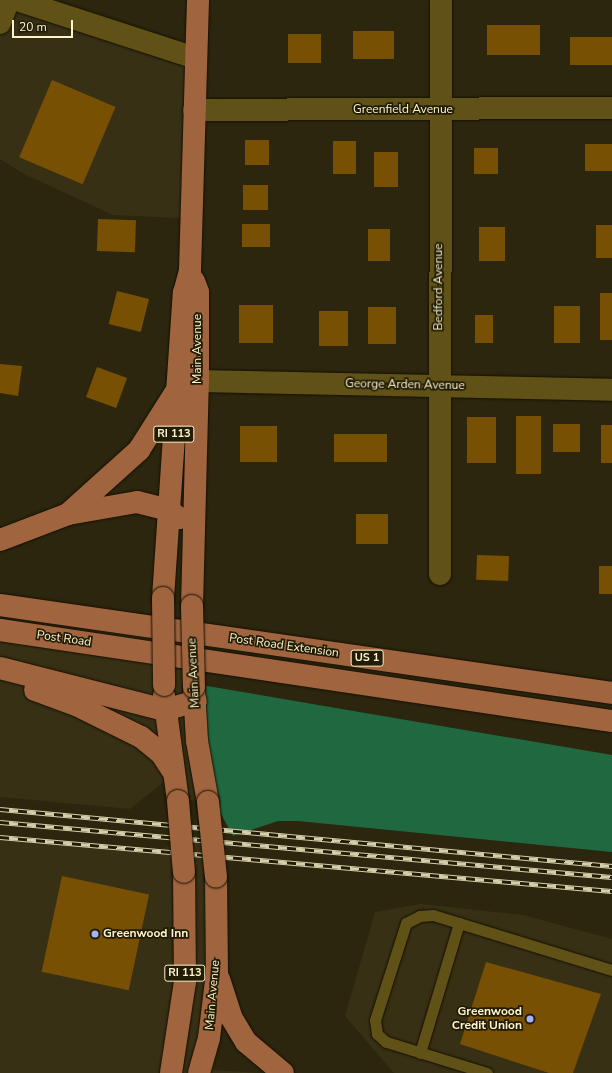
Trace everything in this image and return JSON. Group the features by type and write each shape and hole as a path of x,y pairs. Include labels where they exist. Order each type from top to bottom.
{"main road":[{"name":"Main Avenue","path":"170,1073 185,982 184,872 178,801 172,770 165,710 163,598 184,293 190,270 198,0"},
{"name":"Main Avenue","path":"190,270 198,292 198,381 192,606 197,741 208,802 216,878 217,973 209,1038 199,1073"},
{"path":"68,514 139,450 176,392"},
{"path":"0,540 68,514 137,502 168,510 181,520 193,554"},
{"name":"Post Road","path":"0,605 122,622"},
{"name":"Post Road Extension","path":"122,622 612,693"},
{"name":"Post Road","path":"0,630 128,647"},
{"name":"Post Road Extension","path":"128,647 612,721"},
{"path":"0,668 165,710 195,694"},
{"path":"0,672 26,687 76,705 141,737 161,753 172,770"},
{"path":"217,973 231,1017 246,1042 283,1073"}],"street":[{"path":"0,23 9,0"},
{"path":"17,0 196,58"},
{"name":"Bedford Avenue","path":"440,574 439,386 441,0"},
{"name":"Greenfield Avenue","path":"194,110 612,108"},
{"name":"George Arden Avenue","path":"198,381 612,390"}],"lane":[{"path":"487,1073 386,1042 377,1034 375,1020 406,923 420,916 433,915 612,970"},
{"path":"420,1053 460,923"}],"shaded area":[{"path":"6,0 199,65 201,219 113,215 24,174 0,159 0,15"},
{"path":"0,604 200,644 212,801 186,800 173,774 130,809 0,797"},
{"path":"197,836 201,841 216,939 214,1070 258,1073 0,1073 0,837 153,852"},
{"path":"420,904 523,915 612,939 612,1073 394,1073 345,1016 375,912"}],"green space":[{"path":"201,685 612,755 612,852 298,821 278,821 233,836 215,803"}],"building":[{"path":"487,25 540,25 540,55 487,55"},
{"path":"353,31 394,31 394,59 353,59"},
{"path":"288,34 321,34 321,63 288,63"},
{"path":"570,37 612,37 612,65 570,65"},
{"path":"52,80 116,107 83,184 19,157"},
{"path":"245,140 269,140 269,165 245,165"},
{"path":"333,141 356,141 356,174 333,174"},
{"path":"585,144 612,144 612,171 585,171"},
{"path":"474,148 498,148 498,174 474,174"},
{"path":"374,152 398,152 398,187 374,187"},
{"path":"243,185 268,185 268,210 243,210"},
{"path":"98,219 136,220 135,252 97,251"},
{"path":"242,224 270,224 270,247 242,247"},
{"path":"596,225 612,225 612,258 596,258"},
{"path":"479,227 505,227 505,261 479,261"},
{"path":"368,229 390,229 390,261 368,261"},
{"path":"117,291 149,299 141,332 109,324"},
{"path":"600,293 612,293 612,340 600,340"},
{"path":"239,305 273,305 273,343 239,343"},
{"path":"554,306 580,306 580,343 554,343"},
{"path":"368,307 396,307 396,344 368,344"},
{"path":"319,311 348,311 348,346 319,346"},
{"path":"475,315 493,315 493,343 475,343"},
{"path":"0,364 22,366 18,396 0,393"},
{"path":"97,367 127,378 116,408 86,397"},
{"path":"516,416 541,416 541,474 516,474"},
{"path":"467,417 496,417 496,463 467,463"},
{"path":"553,424 580,424 580,452 553,452"},
{"path":"601,425 612,425 612,463 601,463"},
{"path":"240,426 277,426 277,462 240,462"},
{"path":"334,434 387,434 387,462 334,462"},
{"path":"356,514 388,514 388,544 356,544"},
{"path":"477,555 509,556 508,581 476,580"},
{"path":"599,566 612,566 612,594 599,594"},
{"name":"Greenwood Inn","path":"62,876 149,895 129,990 42,972"},
{"name":"Greenwood Credit Union","path":"486,962 601,994 573,1073 549,1073 460,1044"}],"railway":[{"path":"0,809 612,866"},
{"path":"0,822 612,877"},
{"path":"0,837 612,891"}],"place":[{"name":"Greenwood Inn","path":"95,934"},
{"name":"Greenwood Credit Union","path":"530,1019"}]}
